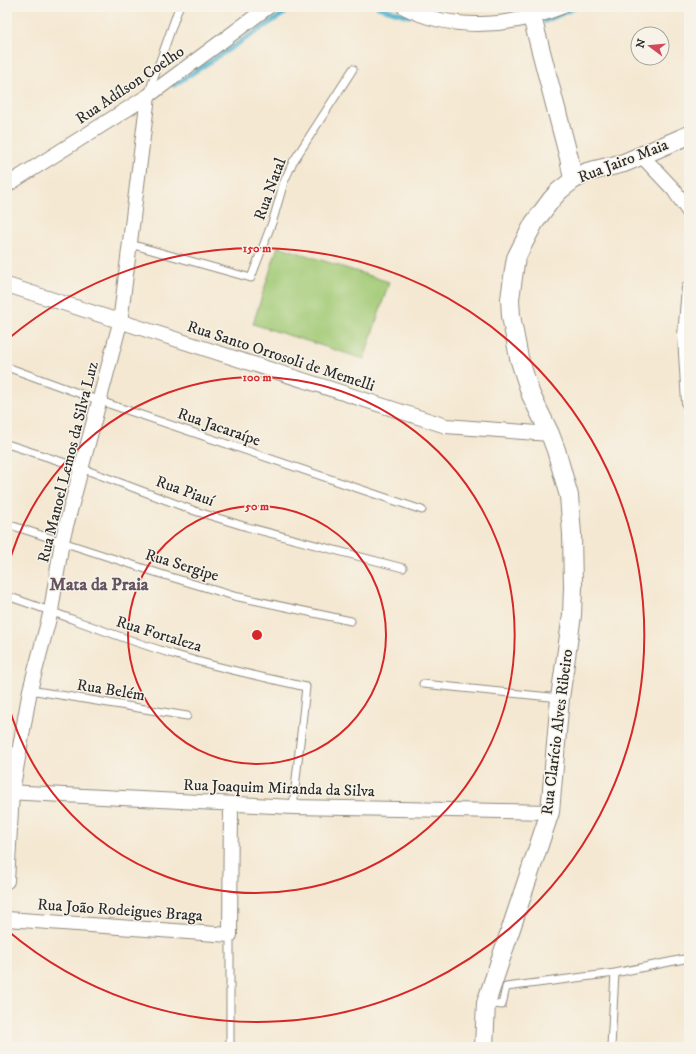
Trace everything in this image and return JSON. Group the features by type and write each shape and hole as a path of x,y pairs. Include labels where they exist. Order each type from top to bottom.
{"street":[{"name":"Rua Adílson Coelho","path":"7,184 148,96 268,7"},
{"path":"404,7 433,19 448,22 493,23 530,12 561,7"},
{"path":"530,12 569,158 573,180"},
{"name":"Rua Manoel Lemos da Silva Luz","path":"7,882 9,792 30,690 51,611 62,541 120,322 148,96"},
{"name":"Rua Jairo Maia","path":"550,434 525,378 514,333 510,299 516,258 528,234 542,212 551,200 573,180 587,172 624,163 689,135"},
{"path":"642,156 674,190 689,212"},
{"name":"Rua Santo Orrosoli de Memelli","path":"7,286 446,426 550,434"},
{"path":"688,295 685,336 689,403"},
{"name":"Rua Clarício Alves Ribeiro","path":"484,1047 486,1003 550,812 560,698 572,615 573,560 569,496 561,465 550,434"},
{"name":"Rua Joaquim Miranda da Silva","path":"9,792 293,807 550,812"},
{"path":"230,935 231,804"},
{"name":"Rua João Rodeigues Braga","path":"7,919 230,935"}],"lane":[{"path":"148,96 178,7"},
{"name":"Rua Natal","path":"130,244 251,278 273,220 284,182 293,162 352,69"},
{"name":"Rua Jacaraípe","path":"7,367 100,401 422,510"},
{"name":"Rua Piauí","path":"7,444 81,468 195,511 403,568"},
{"name":"Rua Sergipe","path":"7,524 234,596 351,621"},
{"name":"Rua Fortaleza","path":"7,596 51,611 107,633 177,655 306,687 293,807"},
{"path":"423,684 560,698"},
{"name":"Rua Belém","path":"30,690 187,716"},
{"path":"230,935 230,1047"},
{"path":"486,1003 502,1005 506,987 615,972 689,958"},
{"path":"611,1047 615,972"}],"green space":[{"path":"278,246 389,282 364,359 253,324"}],"waterway":[{"path":"174,85 294,7"},
{"path":"378,7 409,16"},
{"path":"545,21 576,7"}],"district":[{"name":"Mata da Praia","path":"99,585"}]}
